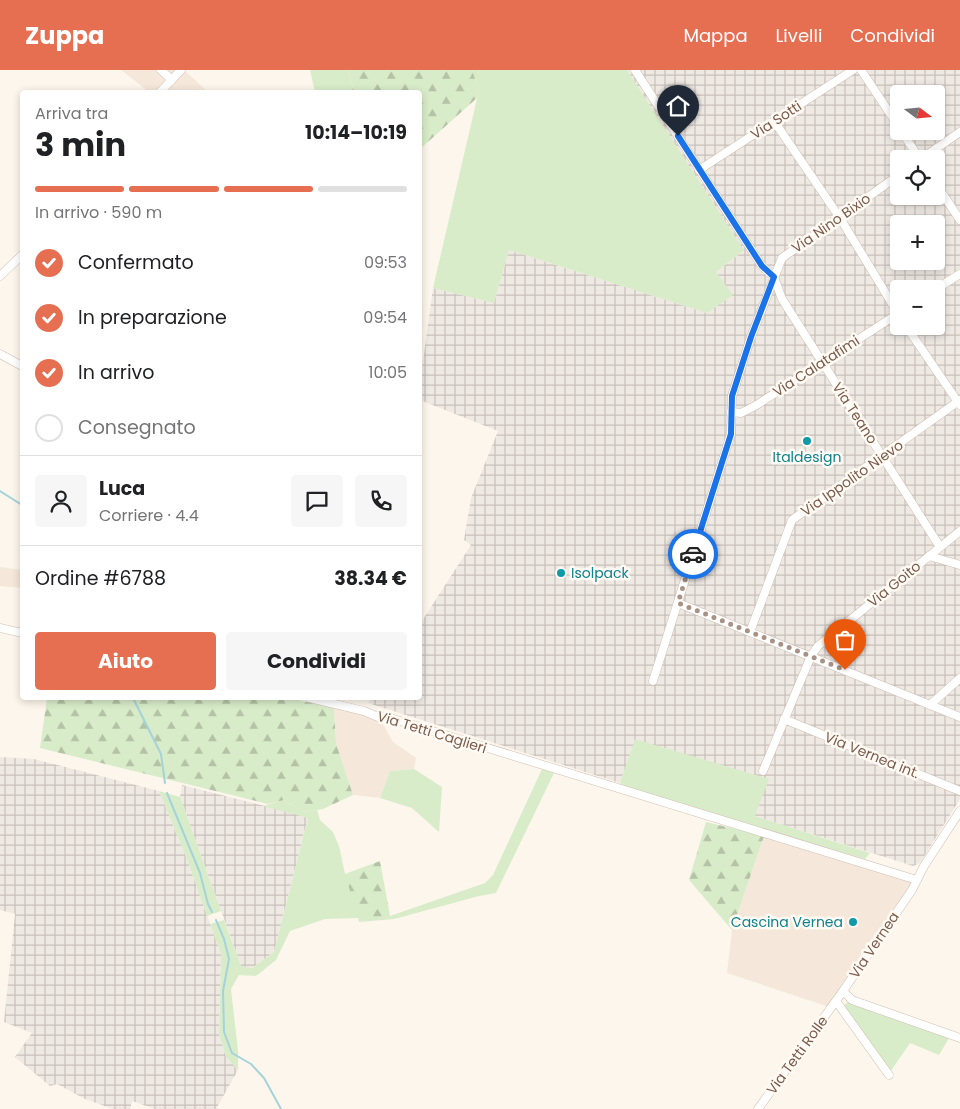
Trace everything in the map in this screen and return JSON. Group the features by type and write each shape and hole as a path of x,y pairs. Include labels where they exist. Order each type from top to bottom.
{"street":[{"path":"161,70 172,80"},
{"path":"162,90 181,70"},
{"path":"635,70 762,266 774,277"},
{"name":"Via Sotti","path":"699,170 853,70"},
{"path":"861,70 890,114"},
{"path":"774,121 840,218 890,299"},
{"path":"933,150 960,132"},
{"name":"Via Nino Bixio","path":"653,681 731,434 732,396 751,337 782,258 890,182"},
{"path":"945,198 960,220"},
{"path":"0,276 20,257"},
{"path":"945,283 960,274"},
{"name":"Via Teano","path":"774,277 782,298 940,547"},
{"name":"Via Calatafimi","path":"731,412 741,413 751,409 890,320"},
{"path":"912,335 959,403"},
{"path":"0,354 20,365"},
{"name":"Via Ippolito Nievo","path":"750,632 792,520 959,403"},
{"name":"Via Goito","path":"762,771 811,656 818,646 960,531"},
{"path":"929,556 960,565"},
{"path":"678,603 960,717"},
{"path":"0,628 20,633"},
{"path":"930,705 960,678"},
{"name":"Via Tetti Caglieri","path":"318,700 387,717 917,880"},
{"name":"Via Vernea int.","path":"784,719 960,791"},
{"name":"Via Vernea","path":"836,1001 917,880 960,810"},
{"path":"843,991 852,1000 960,1038"},
{"path":"836,1001 889,1075"},
{"name":"Via Tetti Rolle","path":"758,1109 836,1001"}],"shaded area":[{"path":"121,70 184,70 206,90 170,90 164,85 159,90 146,90"},
{"path":"627,70 960,70 960,799 920,863 913,866 755,816 768,779 635,740 620,783 368,703 370,700 422,700 422,621 471,545 464,540 471,498 498,431 422,401 422,368 433,288 494,303 509,250 707,313 716,272 743,251"},
{"path":"0,567 20,570 20,588 0,586"},
{"path":"334,708 379,717 393,742 416,758 414,769 390,771 380,798 353,795 336,743"},
{"path":"0,757 34,759 159,791 188,862 221,954 219,1034 226,1057 238,1070 216,1109 155,1109 132,1101 130,1109 113,1109 85,1099 57,1084 50,1086 15,1057 32,1033 4,1022 15,914 0,910"},
{"path":"182,785 308,817 274,952 252,968 241,966 180,797"},
{"path":"764,836 911,881 911,885 829,1007 727,973 732,930"}],"green space":[{"path":"310,70 348,70 352,90 315,90"},
{"path":"348,70 472,70 479,90 477,98 422,147 422,90 352,90"},
{"path":"472,70 627,70 744,250 716,272 733,295 707,313 509,250 494,303 433,288 479,90"},
{"path":"47,700 298,700 334,708 336,743 353,795 323,809 304,812 284,800 268,804 40,748"},
{"path":"635,739 769,779 755,816 870,853 865,859 631,790 620,783"},
{"path":"414,769 442,787 439,832 412,808 380,798 390,771"},
{"path":"542,769 554,773 496,893 394,919 359,922 358,918 325,919 290,931 276,960 256,976 239,975 231,989 238,1051 238,1070 226,1057 219,1034 221,954 210,924 224,920 241,966 252,968 274,952 308,818 263,806 284,800 304,812 317,810 320,820 333,832 339,846 345,874 390,916 485,883 493,875"},
{"path":"159,791 180,797 221,911 207,916 188,862"},
{"path":"706,822 764,836 732,930 689,880"},
{"path":"380,861 390,916 358,918 345,874"},
{"path":"848,1002 949,1038 939,1055 910,1043 890,1072 843,1006"}],"waterway":[{"path":"0,491 20,504"},
{"path":"134,700 161,754 165,783"},
{"path":"167,793 200,873 212,912"},
{"path":"216,920 224,939 229,959 223,991 224,1032 232,1053 251,1064 264,1078 281,1109"}],"way so far":[{"path":"693,554 678,603 845,670"}],"place":[{"name":"Italdesign","path":"807,441"},
{"name":"Isolpack","path":"561,573"},
{"name":"Cascina Vernea","path":"853,922"}],"route":[{"path":"678,136 762,266 774,277 751,337 732,396 731,434 693,554"}]}
